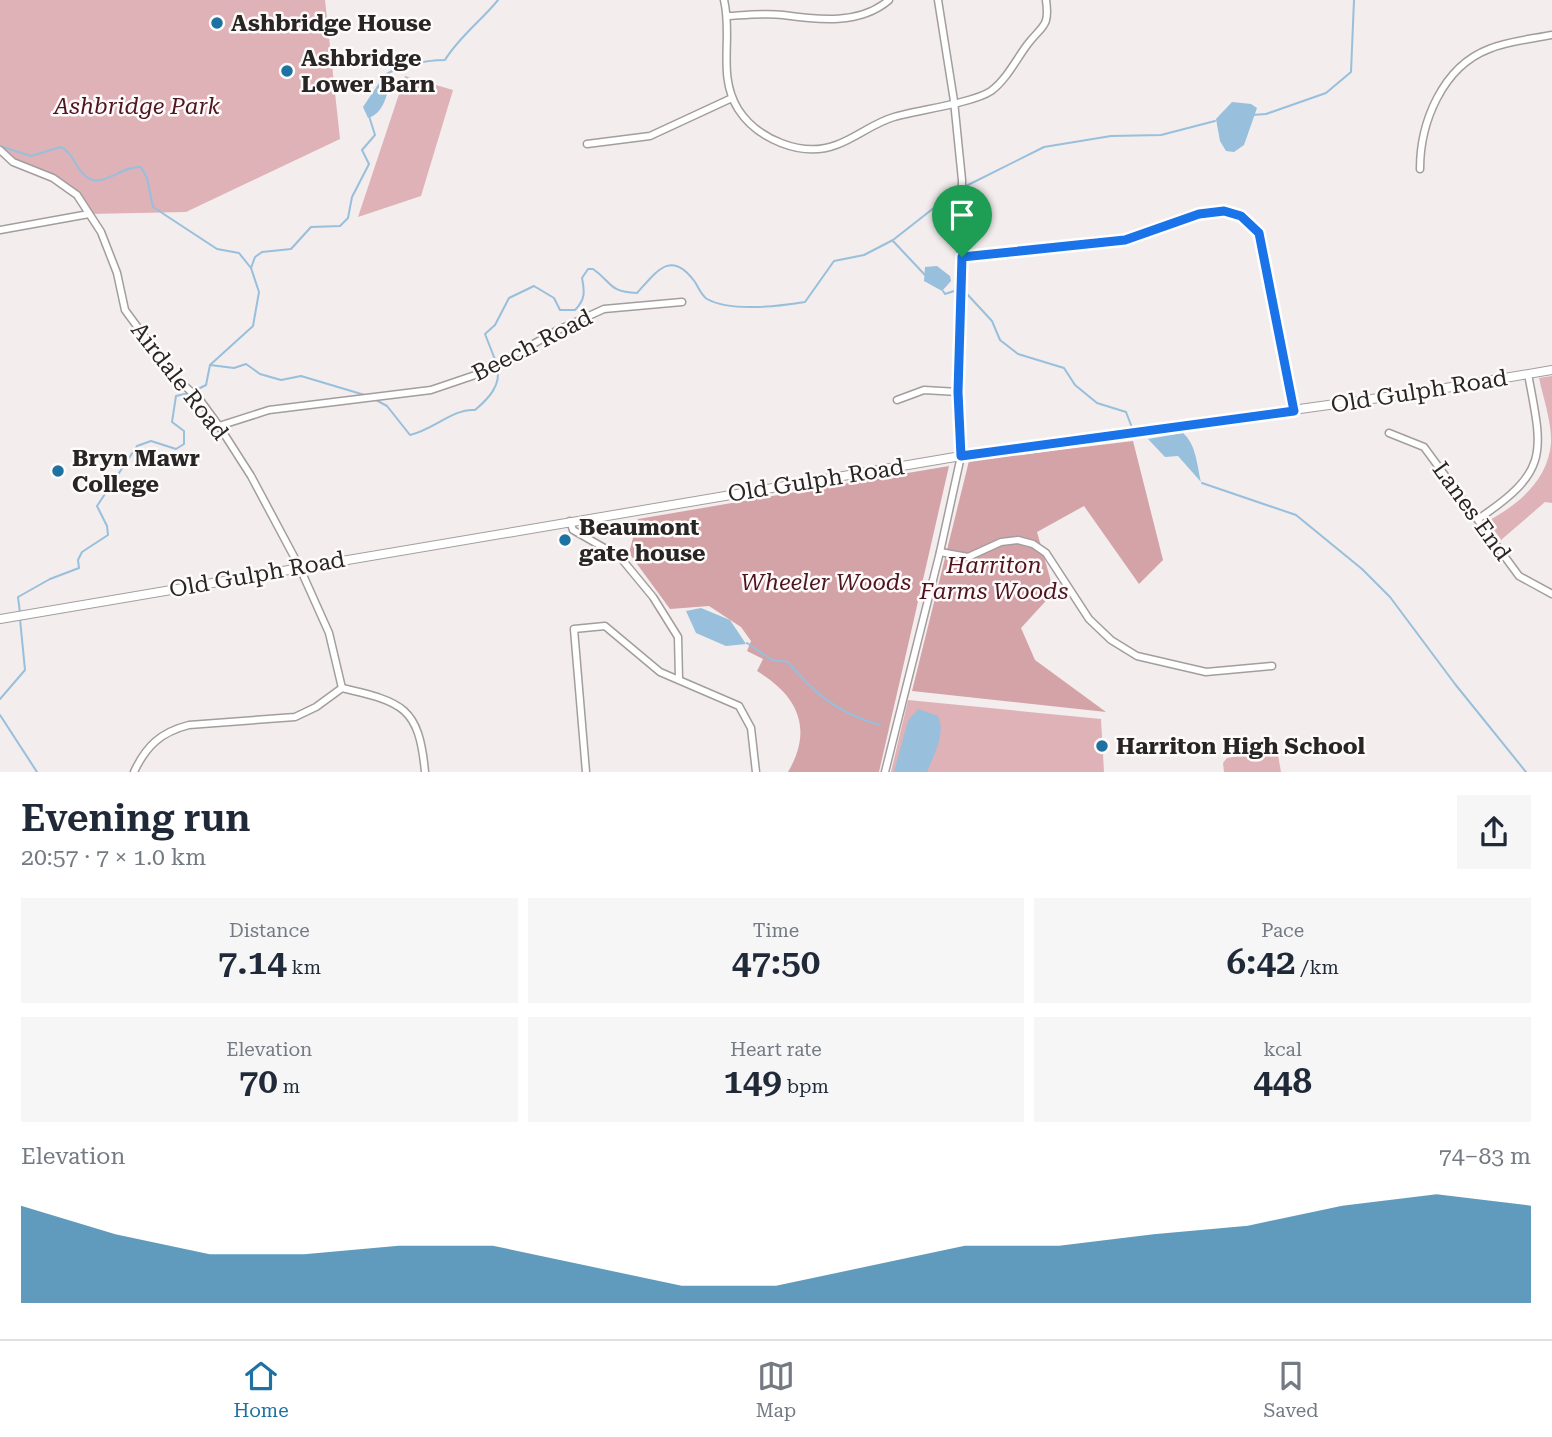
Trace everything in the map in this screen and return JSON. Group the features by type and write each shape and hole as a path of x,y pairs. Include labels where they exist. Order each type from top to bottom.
{"street":[{"path":"724,0 728,16 725,74 732,98 753,127 786,145 814,149 835,146 890,118 982,96 1000,83 1045,26 1046,0"},
{"path":"728,16 782,15 809,21 866,15 889,0"},
{"path":"885,772 961,456 958,392 962,180 954,101 938,0"},
{"path":"1420,169 1425,123 1435,102 1465,64 1487,50 1552,34"},
{"path":"587,144 650,136 732,98"},
{"name":"Airdale Road","path":"0,150 13,162 53,177 77,195 101,232 117,273 125,310 172,374 200,400 219,426 251,476 299,566 329,633 342,688"},
{"path":"962,257 1125,240 1199,214 1224,211 1241,216 1259,233 1294,411"},
{"path":"0,230 89,214"},
{"name":"Beech Road","path":"219,426 269,410 356,397 384,398 431,390 485,372 558,330 604,309 682,302"},
{"name":"Old Gulph Road","path":"0,619 299,566 961,456 1294,411 1552,370"},
{"path":"1478,519 1520,488 1534,465 1540,437 1528,374"},
{"path":"897,400 924,390 958,392"},
{"name":"Lanes End","path":"1389,432 1424,447 1519,576 1552,594"},
{"path":"570,521 573,530 620,557 653,597 678,637 678,679"},
{"path":"940,552 968,557 1001,542 1018,540 1032,544 1046,553 1089,619 1111,640 1137,656 1206,672 1272,666"},
{"path":"586,772 574,629 605,626 660,672 739,706 746,714 751,728 756,772"},
{"path":"134,772 148,748 172,729 189,725 295,717 316,707 342,688 377,696 397,705 411,716 421,738 425,772"}],"green space":[{"name":"Ashbridge Park","path":"0,0 325,0 340,139 186,212 89,214 69,190 0,150"},
{"path":"405,76 453,90 421,196 358,217"},
{"path":"1552,376 1552,503 1545,502 1501,540 1488,521 1511,507 1530,490 1549,456 1550,427 1539,378"},
{"name":"Harriton Farms Woods","path":"1133,441 1163,560 1139,584 1084,506 1037,532 1054,592 1021,628 1035,660 1106,712 912,691 969,461"},
{"name":"Wheeler Woods","path":"949,466 879,772 788,772 800,741 797,714 791,702 771,680 757,671 763,659 747,651 751,641 741,627 709,606 670,609 629,553 638,519"},
{"path":"908,700 1101,719 1104,772 891,772"},
{"path":"1277,749 1281,772 1224,772 1223,763 1227,758"}],"water":[{"path":"385,74 392,78 386,96 378,112 368,118 363,107"},
{"path":"1232,102 1251,104 1257,108 1244,145 1234,152 1226,151 1220,141 1216,119"},
{"path":"937,266 950,276 951,281 942,291 924,281 925,267"},
{"path":"1183,433 1193,449 1201,482 1178,456 1165,457 1148,439"},
{"path":"701,608 730,620 746,644 726,646 696,633 686,611"},
{"path":"918,709 938,716 941,730 936,751 927,772 894,772 908,721"}],"waterway":[{"path":"382,78 411,64 445,60 498,0"},
{"path":"1252,115 1266,114 1326,93 1351,72 1354,0"},
{"path":"194,391 206,385 210,365 253,326 259,292 251,268 255,257 262,252 291,249 311,227 340,226 348,218 352,197 369,164 362,150 375,135 369,116"},
{"path":"964,187 1044,147 1111,136 1161,135 1215,121"},
{"path":"3,147 31,156 61,147 85,176 96,180 141,167 147,178 153,207 217,249 239,253 251,268"},
{"path":"496,362 485,334 495,325 509,298 534,286 554,298 560,310 575,310 582,299 582,278 588,269 593,269 621,291 637,293 658,271 671,265 686,272 705,298 717,303 755,307 805,302 834,261 864,255 893,240 958,189"},
{"path":"893,241 925,275"},
{"path":"943,291 945,294 954,291"},
{"path":"967,294 992,321 1000,340 1018,354 1064,368 1075,385 1097,403 1126,412 1131,425"},
{"path":"210,365 234,368 246,364 260,374 281,380 301,376 368,396"},
{"path":"376,400 387,406 410,435 459,412 475,410 496,386 497,367"},
{"path":"20,613 18,597 50,579 79,568 78,560 82,552 108,535 107,526 97,506 137,446 151,441 176,449 184,444 184,431 172,422 176,396 189,393"},
{"path":"1202,483 1296,515 1362,569 1390,597 1526,772"},
{"path":"0,699 25,670 20,619"},
{"path":"747,643 772,660 788,662 808,684 840,709 880,725"},
{"path":"0,715 37,772"}],"place":[{"name":"Ashbridge House","path":"217,23"},
{"name":"Ashbridge Lower Barn","path":"287,71"},
{"name":"Bryn Mawr College","path":"58,471"},
{"name":"Beaumont gate house","path":"565,540"},
{"name":"Harriton High School","path":"1102,746"}],"route":[{"path":"1224,211 1241,216 1259,233 1294,411 961,456 958,392 962,257 1125,240 1199,214 1224,211"}]}
